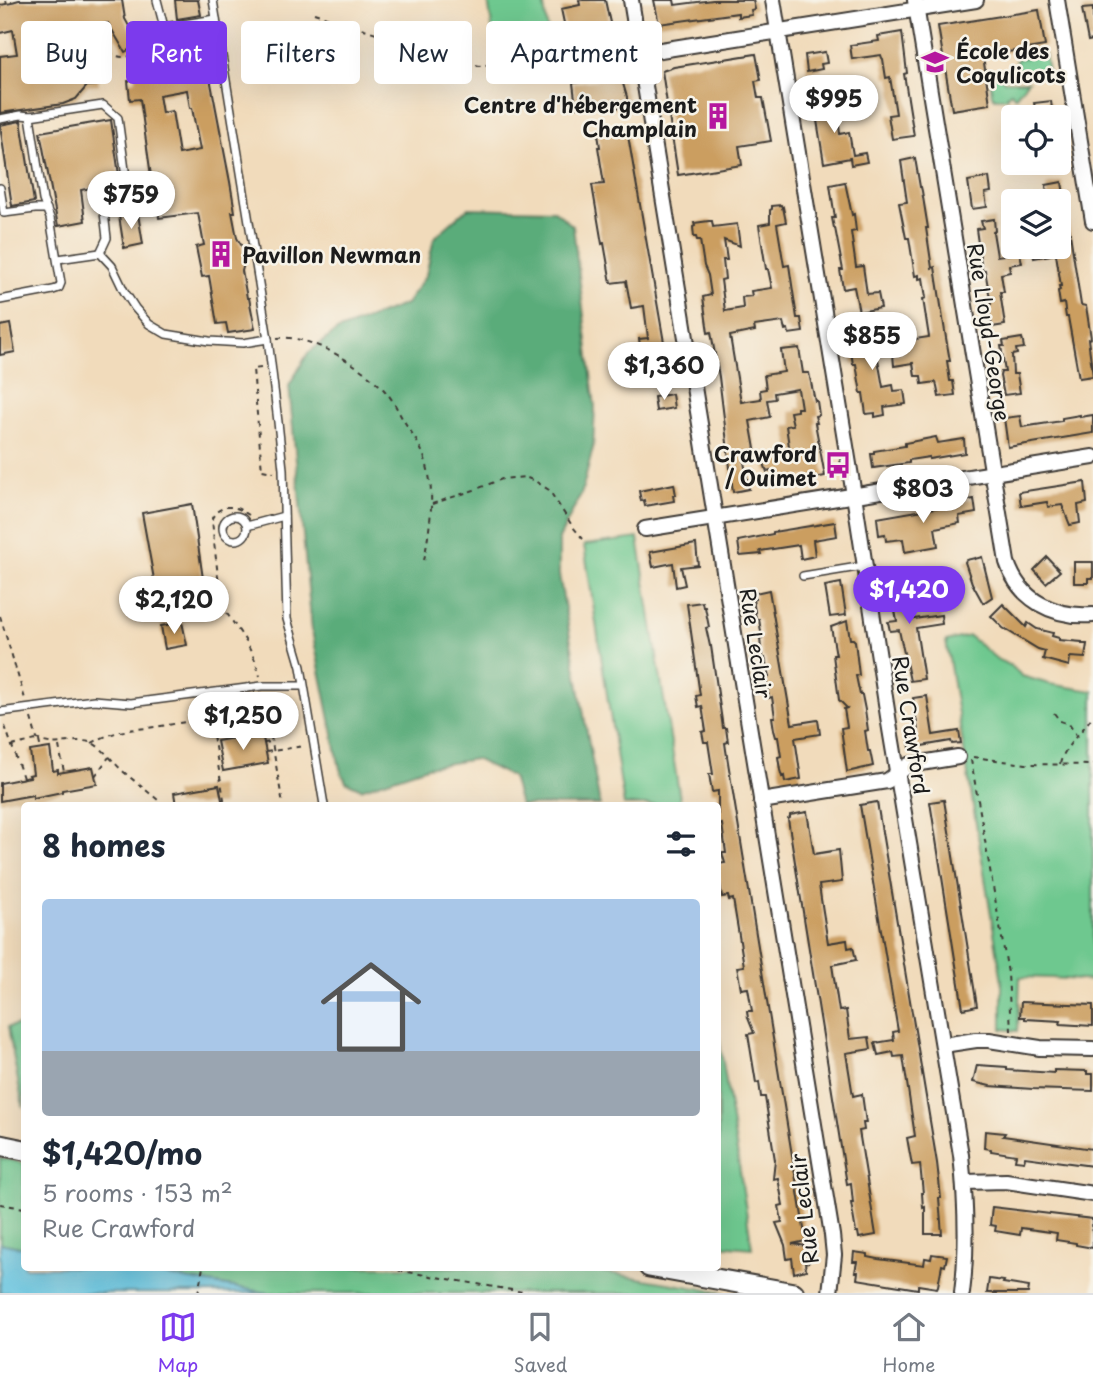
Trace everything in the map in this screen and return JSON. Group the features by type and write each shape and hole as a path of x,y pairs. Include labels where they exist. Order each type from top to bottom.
{"main road":[{"path":"0,1145 21,1149"},
{"path":"671,1271 794,1293"}],"street":[{"name":"Rue Leclair","path":"631,0 635,21"},
{"name":"Rue Crawford","path":"773,0 964,1182 965,1258 962,1293"},
{"path":"662,49 916,5 976,0"},
{"path":"1057,0 1093,221"},
{"name":"Rue Lloyd-George","path":"916,5 1004,553 1016,583 1032,600 1047,608 1074,615 1093,615"},
{"name":"Rue Leclair","path":"645,84 832,1235 834,1255 830,1293"},
{"path":"645,529 1093,457"},
{"path":"761,801 887,781 909,765 958,757"},
{"path":"943,1045 989,1040 1040,1048 1093,1049"},
{"path":"964,1182 1006,1181 1093,1194"}],"lane":[{"path":"157,0 162,21"},
{"path":"213,0 268,340 283,469 287,619 301,667 323,802"},
{"path":"203,21 216,19"},
{"path":"0,119 103,105 118,118 129,200 103,204 107,238 100,253"},
{"path":"0,300 47,292 59,288 61,283 50,218 43,200 30,116"},
{"path":"0,188 4,214 47,209"},
{"path":"100,253 112,266 135,309 149,324 166,334 243,343 268,340"},
{"path":"58,260 100,253"},
{"path":"247,526 284,516"},
{"path":"803,576 865,566"},
{"path":"0,712 94,700 139,702 262,686 303,685"}],"path":[{"path":"314,13 480,66 486,65"},
{"path":"268,340 284,338 311,342 353,364 386,391 425,455 432,504 424,561"},
{"path":"265,368 253,369 262,470 274,471 275,479"},
{"path":"432,504 502,479 525,477 548,490 583,539"},
{"path":"254,517 239,509 225,507 212,518 220,593 228,615 256,660 261,680"},
{"path":"0,616 26,703"},
{"path":"263,692 282,802"},
{"path":"29,713 41,750"},
{"path":"1054,713 1059,721 1069,724 1077,735"},
{"path":"1060,765 1062,756 1093,715"},
{"path":"12,746 38,740 45,744 92,743 123,730 210,718 224,802"},
{"path":"5,726 23,778"},
{"path":"264,743 272,741"},
{"path":"92,743 161,802"},
{"path":"59,744 64,772"},
{"path":"266,752 309,745"},
{"path":"95,776 109,757"},
{"path":"1011,1032 1008,973 971,757 1026,764 1093,765"},
{"path":"0,1204 21,1208"},
{"path":"198,1293 202,1271"},
{"path":"402,1271 529,1293"}],"green space":[{"path":"488,0 543,0 546,21 491,21"},
{"path":"1045,54 1048,71 1019,75 1016,59"},
{"path":"998,72 1004,81 1028,81 1015,97 1011,92 1007,98 995,98 992,95 990,79"},
{"path":"468,208 554,210 573,226 595,407 593,448 582,492 559,539 559,575 599,802 519,802 512,777 475,759 427,767 361,789 346,782 340,769 312,631 289,386 308,353 337,331 406,304 426,275 434,238"},
{"path":"638,538 681,802 624,802 584,545"},
{"path":"969,636 1022,676 1049,684 1093,691 1093,981 1020,977 1018,1031 1002,1029 1002,981 946,641"},
{"path":"21,1025 21,1096 8,1027"},
{"path":"721,1050 752,1248 721,1245"},
{"path":"0,1158 21,1162 21,1247 0,1243"},
{"path":"137,1271 597,1271 726,1293 269,1293"}],"water":[{"path":"0,1243 21,1247 21,1271 137,1271 269,1293 0,1293"}],"building":[{"path":"122,0 126,21 126,51 112,30 112,21 21,21 21,84 99,85 87,86 76,99 63,104 0,113 0,56 17,54 13,30 0,33 0,5 12,2"},
{"path":"175,0 198,0 201,15 177,19"},
{"path":"579,0 605,0 610,21 564,21 561,9 580,5"},
{"path":"654,0 674,0 675,5 713,0 753,0 755,9 751,10 752,15 738,17 738,13 662,24 662,21 658,21"},
{"path":"1093,8 1093,40 1088,41 1082,9"},
{"path":"1039,10 1045,46 983,56 990,104 952,110 938,26"},
{"path":"902,32 907,73 904,74 914,136 892,139 888,115 896,114 890,77 886,78 883,59 881,55 852,59 850,45 879,41 878,36"},
{"path":"825,52 827,63 821,64 822,69 807,72 805,55"},
{"name":"Centre d'hébergement Champlain","path":"756,54 761,80 755,81 758,98 763,98 771,141 739,146 742,165 678,175 662,71"},
{"path":"128,84 211,84 235,212 232,212 245,260 242,271 255,329 228,333 226,323 217,324 209,276 202,277 196,247 204,245 198,213 159,218 140,99 130,100","holes":["187,90 200,150 179,154 172,111 162,113 159,95"]},
{"path":"573,84 623,84 627,106 610,109 609,102 576,107"},
{"path":"828,99 842,110 838,117 840,134 849,132 853,155 865,153 867,162 851,165 850,158 824,163 814,102"},
{"path":"1051,101 1052,105 1034,105"},
{"path":"111,120 120,182 81,190 85,221 58,226 40,132"},
{"path":"21,121 34,202 12,206 0,125"},
{"path":"627,130 669,371 645,375 639,339 648,338 644,306 631,308 626,281 611,283 592,185 604,184 598,134"},
{"path":"915,158 950,361 947,361 950,381 953,381 955,395 939,397 936,382 922,384 921,376 915,376 913,363 894,366 893,354 904,353 902,341 929,337 923,299 926,298 923,278 915,276 909,238 906,238 899,203 907,202 901,161"},
{"path":"989,177 991,192 985,193 987,207 972,209 968,181"},
{"path":"845,182 852,215 854,214 856,231 851,232 856,267 863,266 867,294 878,293 881,308 859,312 854,287 843,289 840,270 843,270 832,218 835,218 830,185"},
{"path":"1062,182 1063,189 1046,189 1046,185"},
{"path":"781,205 786,222 777,224 784,266 789,265 797,318 801,318 803,332 789,334 783,322 754,326 755,331 730,336 741,402 761,399 760,390 766,389 764,375 784,372 781,350 799,348 803,373 809,373 817,401 819,415 815,416 815,423 825,476 778,481 775,470 767,472 762,457 790,453 786,426 793,425 790,412 801,408 798,389 774,393 775,399 767,400 770,417 750,421 757,460 744,462 749,489 733,492 719,377 711,332 708,333 703,297 711,295 708,275 700,240 694,237 693,227 694,223 709,221 712,221 713,227 737,224 740,246 724,240 727,260 723,260 725,279 721,280 725,311 743,308 742,297 752,296 751,291 772,288 759,225 770,223 772,206"},
{"path":"138,214 143,244 124,248 119,216"},
{"path":"994,219 997,256 1001,255 1001,259 1021,259 1022,263 1009,265 1010,272 1001,274 1004,292 1000,292 1005,325 992,327 988,304 991,304 985,270 982,271 976,229 983,228 981,221"},
{"path":"1071,240 1081,305 1086,306 1093,376 1079,378 1068,317 1064,303 1060,304 1058,291 1061,286 1057,259 1071,259"},
{"path":"861,317 872,326 883,387 893,385 894,391 904,390 906,404 884,407 885,415 875,417 875,413 866,414 851,352 854,352 850,328 854,327"},
{"path":"10,324 15,352 0,355 0,326"},
{"path":"1022,338 1024,348 1016,349 1017,354 1012,355 1013,374 1017,374 1020,393 1004,395 1000,376 1001,372 1005,372 1001,346 1004,346 1003,341"},
{"path":"672,394 674,408 656,411 654,397"},
{"path":"1093,415 1093,433 1008,447 1004,418 1020,416 1022,427 1062,421 1062,418"},
{"path":"936,437 938,443 964,439 965,453 909,460 909,463 873,468 871,454 874,454 874,451"},
{"path":"1085,482 1087,503 1078,505 1080,523 1070,525 1062,505 1048,507 1047,502 1021,506 1019,492"},
{"path":"674,484 674,501 645,506 644,500 641,501 639,491"},
{"path":"974,499 976,513 959,516 960,523 935,528 938,546 905,552 903,539 886,541 885,534 879,535 877,518"},
{"path":"192,504 206,599 159,607 142,513"},
{"path":"835,522 837,536 813,540 815,556 801,559 799,545 740,556 738,541 773,532"},
{"path":"696,544 698,565 681,567 685,585 676,587 673,563 653,567 650,552"},
{"path":"982,557 992,597 983,603 965,562"},
{"path":"1047,557 1060,571 1046,583 1034,570"},
{"path":"1074,562 1093,562 1093,578 1088,578 1088,583 1074,583"},
{"path":"906,571 914,619 941,615 942,624 916,628 924,679 910,681 899,630 890,631 888,622 897,621 892,573"},
{"path":"841,583 846,615 830,617 825,586"},
{"path":"769,590 792,724 818,720 820,734 795,738 801,779 785,782 780,770 778,757 781,756 772,717 775,717 772,697 769,698 766,678 769,677 761,649 759,619 756,619 753,599 755,593"},
{"path":"702,602 705,607 709,627 706,628 723,728 726,728 726,750 806,1241 792,1244 807,1246 809,1262 805,1263 806,1270 794,1273 792,1258 787,1259 785,1245 776,1223 782,1222 779,1206 783,1205 778,1178 773,1179 775,1160 765,1097 761,1097 759,1082 756,1083 748,1034 754,1033 747,1011 752,1011 748,988 741,989 737,967 744,966 733,899 722,897 721,864 725,863 722,853 726,853 721,824 721,802 718,802 718,791 712,792 709,774 713,774 708,742 704,742 702,732 706,731 702,706 698,707 696,696 700,695 687,604"},
{"path":"1003,604 1026,627 1028,623 1037,629 1053,633 1052,636 1059,640 1087,644 1085,658 1070,657 1069,666 1043,659 1045,651 1003,628 991,616"},
{"path":"847,621 850,639 855,641 859,675 856,676 865,710 868,730 865,731 873,766 847,772 841,728 847,727 844,709 847,708 839,700 831,627"},
{"path":"182,622 187,645 165,649 161,626"},
{"path":"927,696 933,735 959,731 961,743 952,744 951,741 910,748 909,739 919,737 913,698"},
{"path":"262,733 268,763 223,771 217,741"},
{"path":"50,748 53,771 58,770 58,773 93,767 97,784 33,798 33,795 0,801 0,783 30,777 29,775 33,774 30,751"},
{"path":"219,785 222,802 176,802 174,793"},
{"path":"944,800 977,1006 963,1009 930,802"},
{"path":"877,802 937,1163 942,1234 925,1234 920,1164 912,1165 907,1138 915,1136 903,1056 894,1057 893,1052 878,1055 875,1043 894,1040 893,1032 898,1031 860,805"},
{"path":"807,812 814,854 839,850 842,882 819,885 828,943 847,940 848,948 853,947 856,960 832,965 839,1011 846,1010 850,1039 869,1037 871,1049 846,1053 853,1096 862,1094 866,1123 863,1123 864,1130 859,1131 876,1235 859,1238 851,1203 851,1183 847,1184 788,819 790,815"},
{"path":"1021,1002 1093,1005 1093,1026 1025,1019 1020,1017"},
{"path":"977,1065 1054,1073 1054,1070 1087,1071 1087,1074 1093,1074 1093,1091 990,1086 973,1082"},
{"path":"985,1131 1093,1149 1093,1166 1025,1157 1024,1161 1015,1160 1016,1155 984,1148"},
{"path":"992,1207 1092,1219 1093,1248 1056,1240 1057,1233 1021,1228 1020,1235 995,1231 996,1226 990,1225"},
{"path":"854,1252 878,1259 924,1265 925,1258 931,1259 932,1254 947,1256 937,1288 918,1285 918,1289 857,1279"},
{"path":"989,1279 1029,1287 1028,1293 987,1293"}],"place":[{"name":"École des Coqulicots","path":"935,62"},
{"name":"Centre d'hébergement Champlain","path":"718,116"},
{"name":"Pavillon Newman","path":"221,254"},
{"name":"Crawford / Ouimet","path":"838,465"}]}
